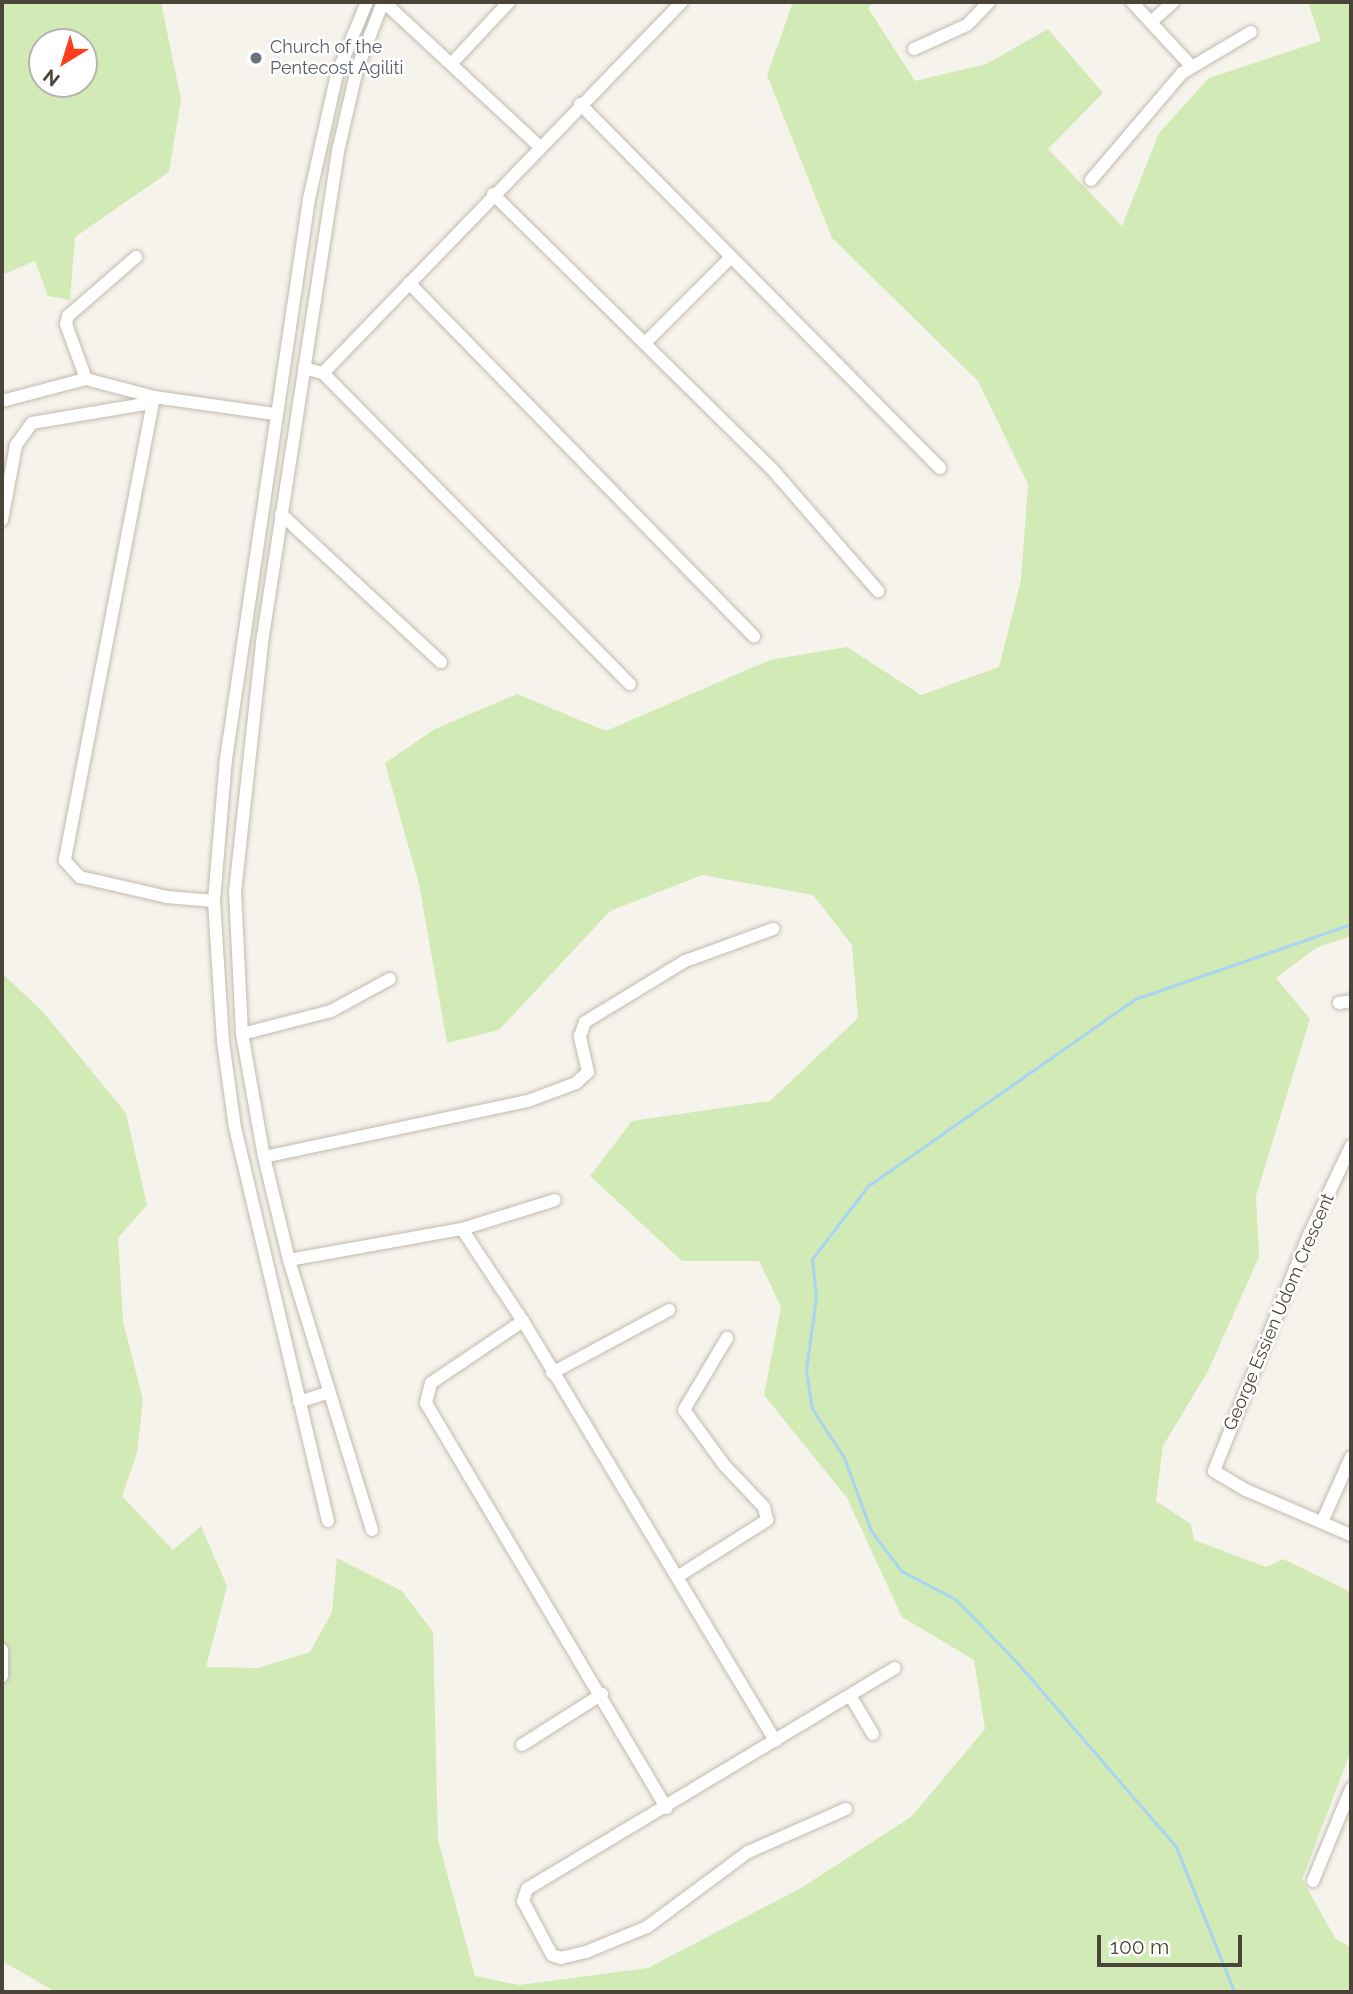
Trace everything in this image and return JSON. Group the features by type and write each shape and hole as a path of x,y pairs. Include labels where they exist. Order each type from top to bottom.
{"street":[{"path":"328,1521 235,1128 223,1041 214,901 223,784 275,414 326,114 367,2"},
{"path":"372,1530 289,1260 264,1157 242,1034 238,855 286,478 339,147 357,69 384,2 539,146"},
{"path":"452,63 509,2"},
{"path":"323,373 579,104 682,2"},
{"path":"914,49 967,24 989,2"},
{"path":"1132,2 1191,66"},
{"path":"1151,22 1172,2"},
{"path":"1091,180 1191,66 1251,33"},
{"path":"579,104 940,468"},
{"path":"493,194 772,470 878,591"},
{"path":"86,379 66,324 68,316 136,257"},
{"path":"645,343 730,258"},
{"path":"409,283 754,635"},
{"path":"304,368 323,373 629,684"},
{"path":"2,401 86,379 154,397 275,414"},
{"path":"2,520 16,445 25,428 46,419 144,404 154,397"},
{"path":"154,397 65,861 80,877 167,897 214,901"},
{"path":"267,474 286,478"},
{"path":"281,514 440,662"},
{"path":"264,1157 528,1101 576,1083 588,1072 580,1036 585,1022 685,961 773,929"},
{"path":"242,1034 331,1011 390,979"},
{"name":"George Essien Udom Crescent","path":"1322,1522 1223,1478 1214,1471 1224,1441 1347,1165 1351,1146"},
{"path":"289,1260 463,1228 555,1200"},
{"path":"463,1228 523,1321 775,1741"},
{"path":"552,1373 669,1310"},
{"path":"523,1321 431,1383 426,1403 602,1695 666,1808"},
{"path":"677,1577 767,1520 764,1507 725,1466 684,1410 727,1338"},
{"path":"299,1402 329,1392"},
{"path":"1351,1457 1322,1522 1351,1535"},
{"path":"2,1650 2,1676"},
{"path":"846,1809 748,1852 635,1934 586,1952 561,1958 552,1955 523,1901 523,1892 851,1697 895,1668"},
{"path":"522,1745 602,1695"},
{"path":"851,1697 873,1734"},
{"path":"1313,1881 1351,1789"}],"green space":[{"path":"2,2 161,2 181,100 169,172 75,237 70,300 48,296 35,261 2,275"},
{"path":"793,2 874,2 868,8 915,81 986,64 1048,29 1103,93 1048,149 1122,226 1159,133 1209,78 1321,41 1308,2 1351,2 1351,936 1316,948 1276,978 1310,1019 1256,1196 1259,1257 1208,1371 1163,1446 1156,1501 1191,1524 1194,1540 1266,1567 1283,1559 1351,1592 1351,1751 1302,1879 1335,1938 1351,1948 1351,1992 56,1992 2,1961 2,973 43,1012 126,1113 147,1205 118,1238 123,1321 143,1400 137,1453 122,1496 173,1550 201,1526 227,1586 206,1667 258,1668 310,1652 332,1612 337,1558 402,1591 433,1632 438,1840 475,1976 519,1985 648,1968 801,1888 911,1817 985,1729 974,1660 902,1617 847,1498 764,1395 781,1307 759,1261 682,1261 590,1176 632,1121 770,1101 858,1018 852,945 813,895 702,875 610,911 499,1030 447,1043 419,884 385,763 435,729 517,694 606,731 770,660 847,647 921,695 999,667 1021,580 1028,484 978,381 832,238 767,75"}],"waterway":[{"path":"1234,1992 1176,1847 1018,1664 956,1600 901,1571 871,1531 844,1458 812,1409 806,1370 816,1297 812,1259 868,1186 1135,999 1351,924"}],"place":[{"name":"Church of the Pentecost Agiliti","path":"256,58"}]}
